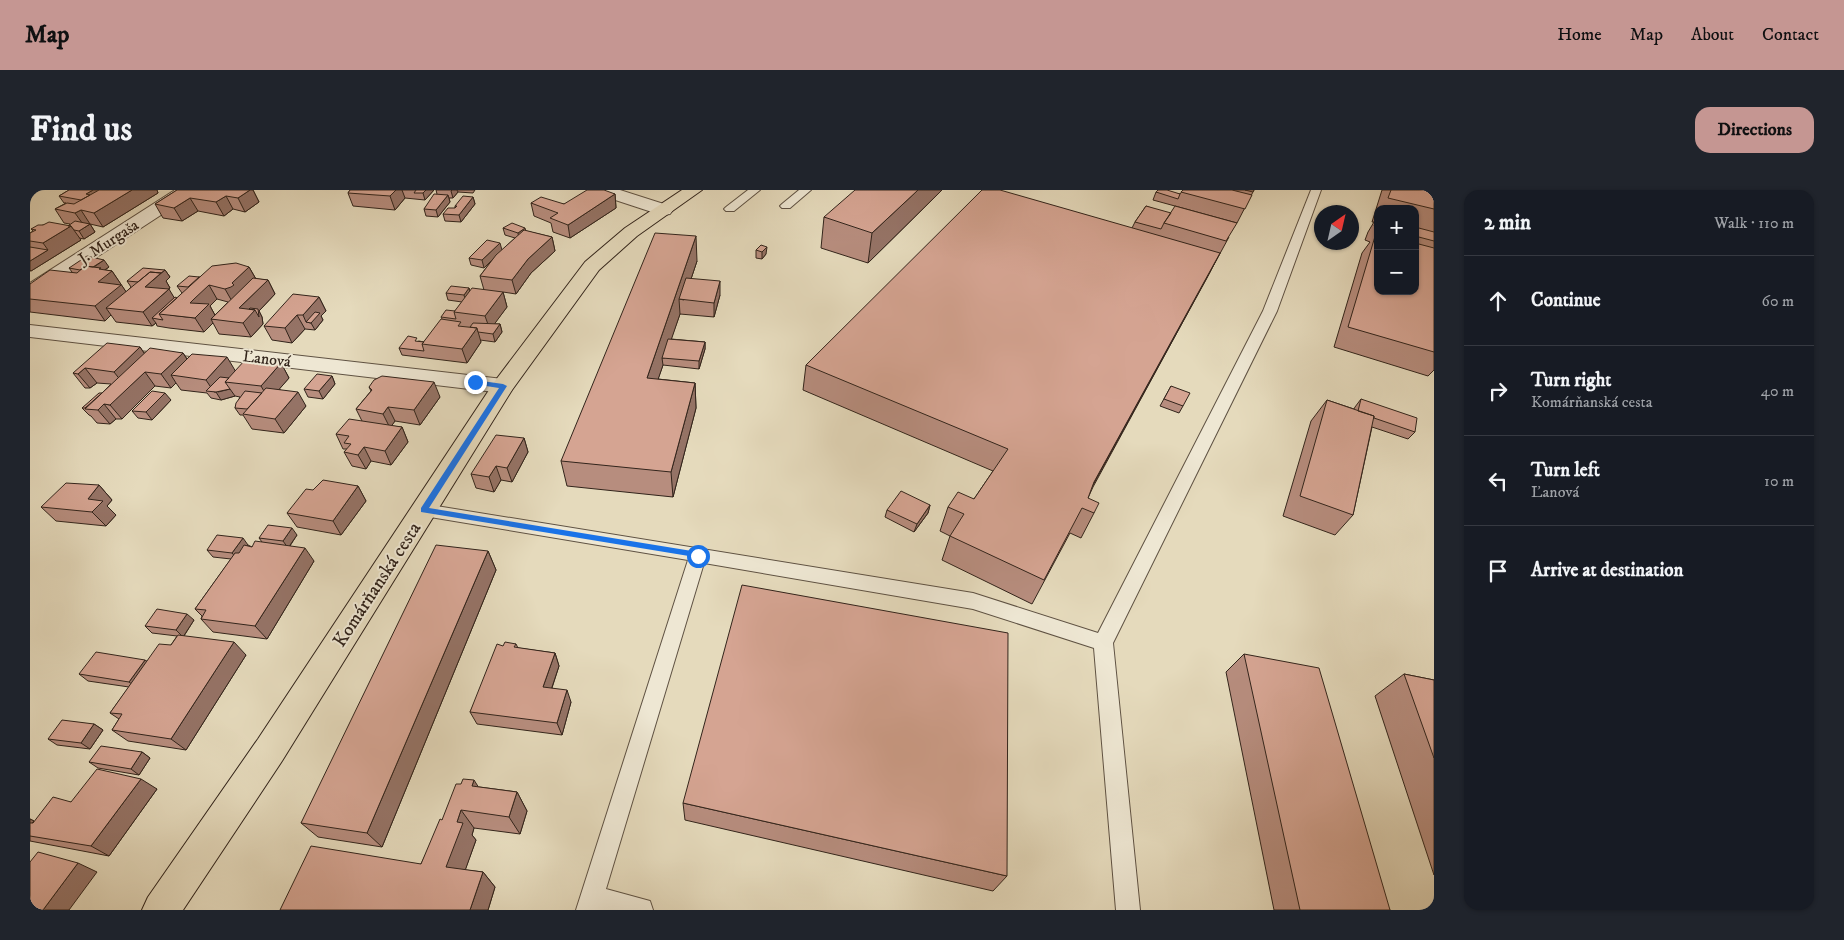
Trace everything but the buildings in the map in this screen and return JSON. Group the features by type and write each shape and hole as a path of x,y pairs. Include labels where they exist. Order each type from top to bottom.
{"main road":[{"name":"Komárňanská cesta","path":"161,910 270,750 503,386 592,266 631,232 693,190"}],"street":[{"name":"J. Murgaša","path":"30,292 187,190"},
{"path":"603,190 664,210"},
{"name":"Ľanová","path":"30,330 503,386"}],"lane":[{"path":"730,209 755,190"},
{"path":"786,206 806,190"},
{"path":"1128,910 1103,643 1270,311 1316,190"},
{"path":"424,510 973,601 1103,643"},
{"path":"641,910 590,904 698,556"}],"route":[{"path":"475,382 503,386 454,460 424,510 698,556"}]}
